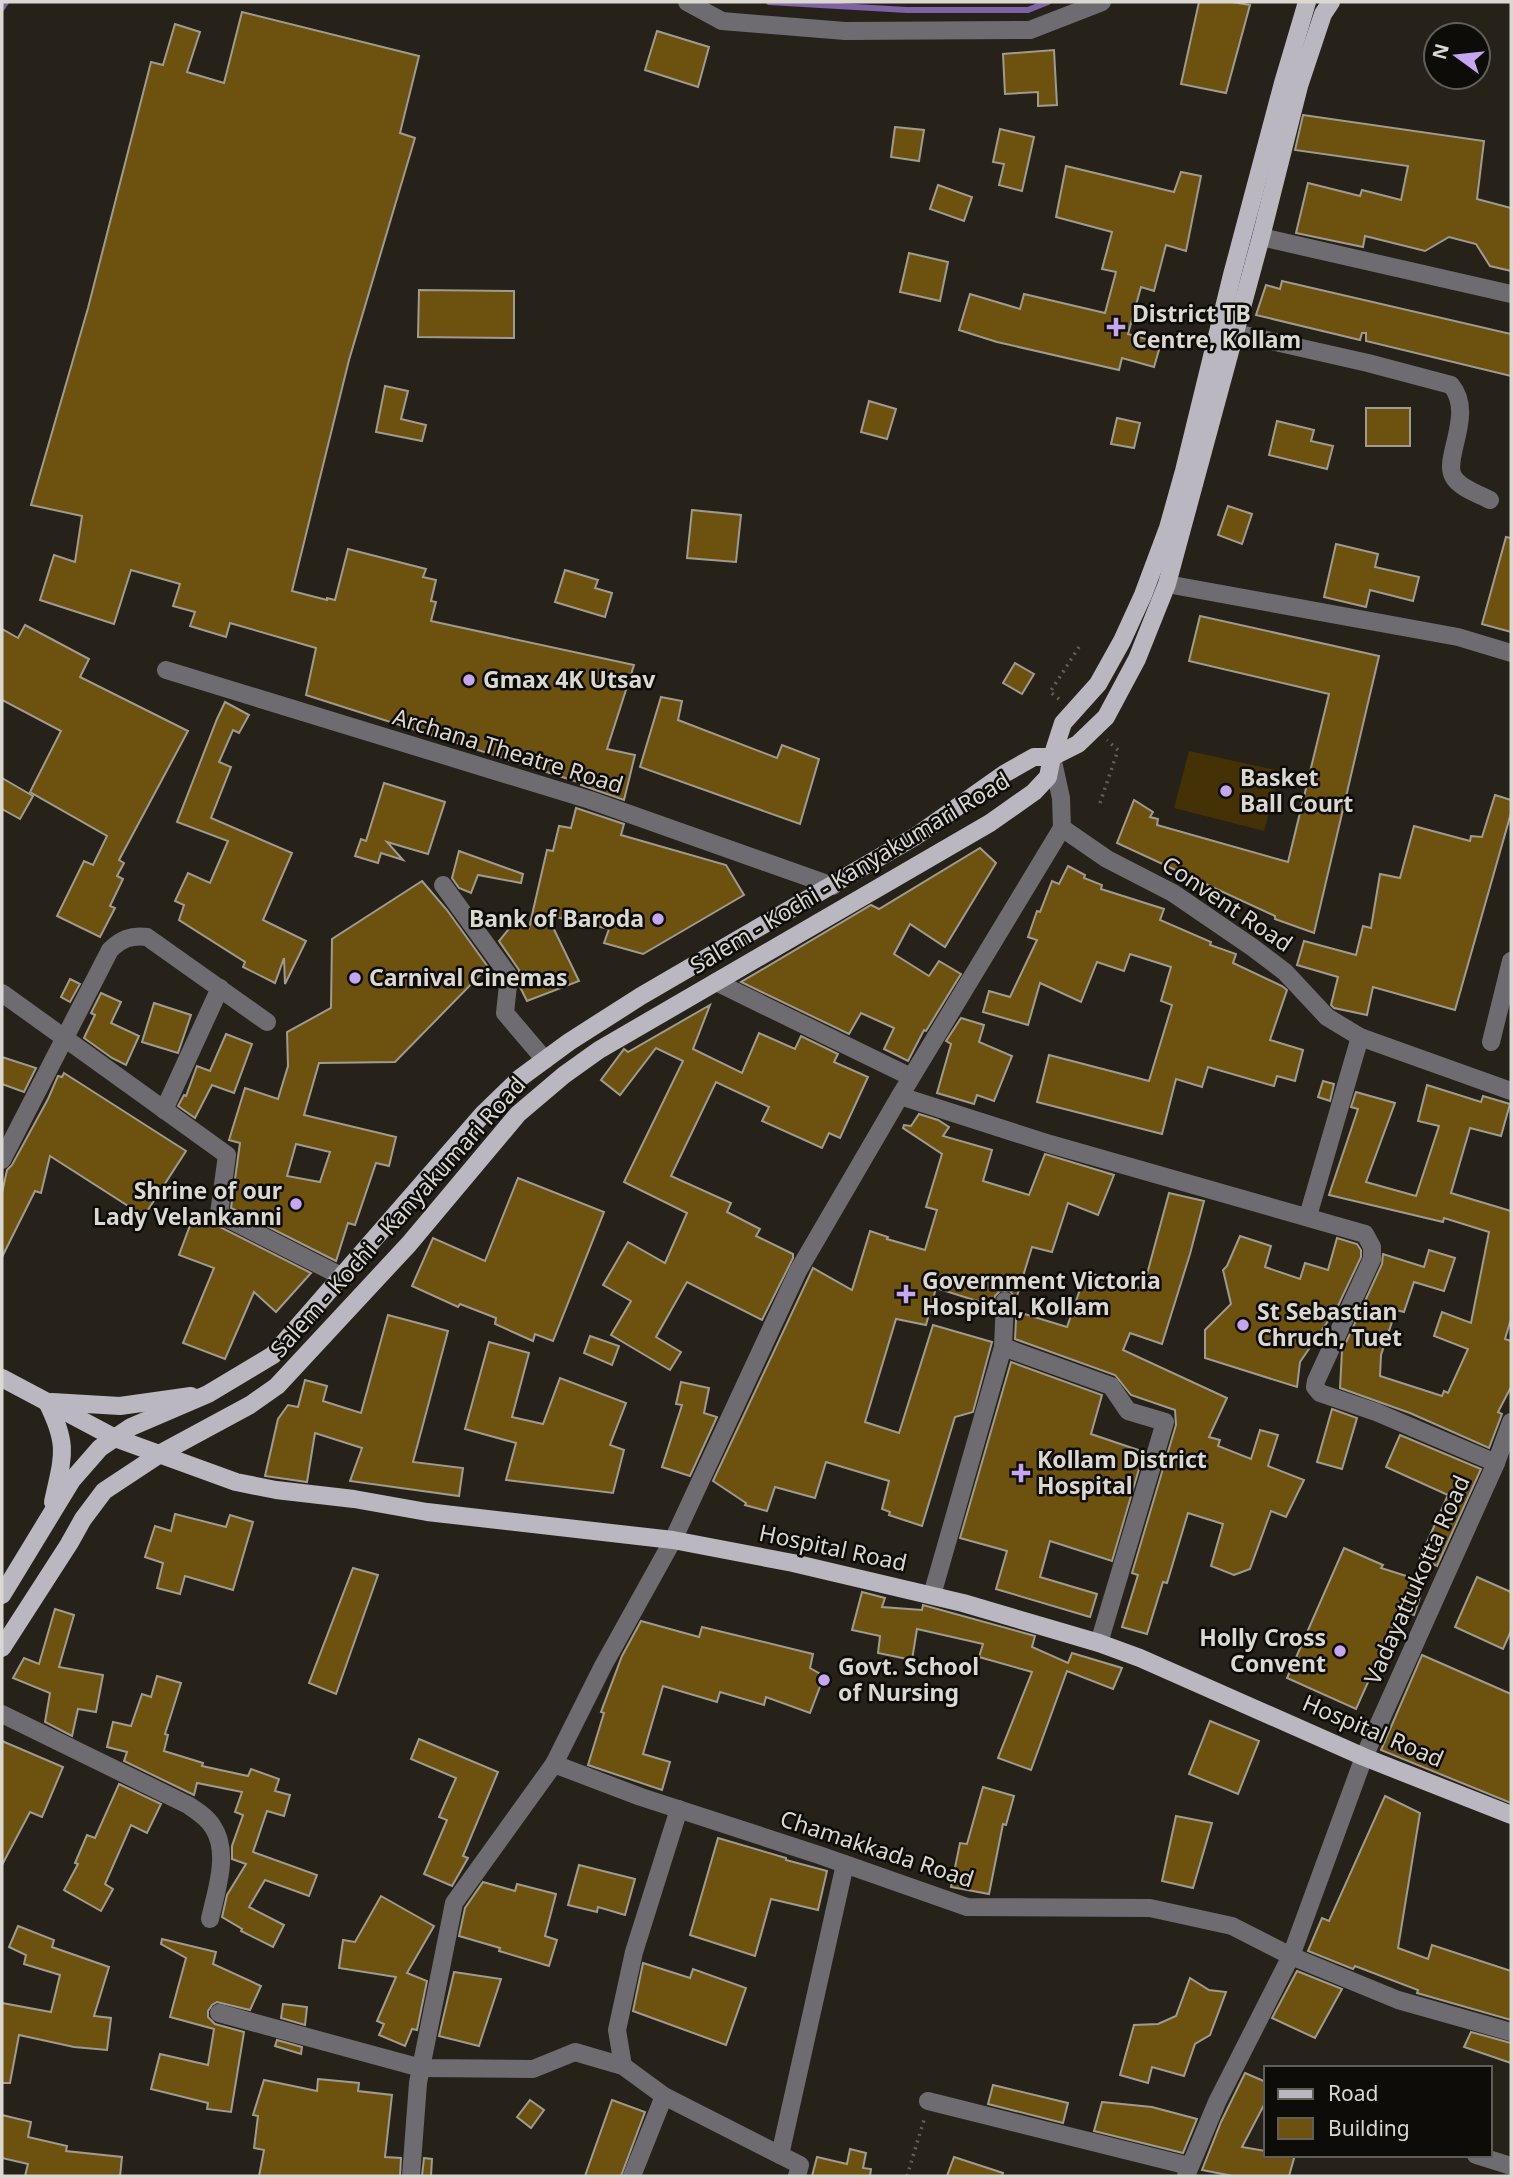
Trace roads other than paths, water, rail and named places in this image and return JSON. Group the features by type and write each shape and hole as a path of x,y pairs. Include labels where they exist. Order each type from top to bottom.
{"main road":[{"name":"Salem - Kochi - Kanyakumari Road","path":"2,1648 83,1519 104,1491 158,1455 250,1405 278,1386 409,1244 518,1114 555,1082 599,1050 990,823 1034,792 1048,777 1063,723 1098,684 1122,640 1143,595 1168,528 1235,262 1307,2"},
{"name":"Salem - Kochi - Kanyakumari Road","path":"2,1595 72,1480 100,1448 131,1427 208,1394 273,1355 483,1114 520,1078 641,996 916,836 1004,774 1034,757 1052,757 1078,744 1106,717 1137,659 1167,584 1299,86 1323,14 1331,2"},
{"name":"Hospital Road","path":"2,1378 115,1438 236,1482 441,1513 673,1540 793,1563 932,1595 1099,1643 1228,1695 1364,1757 1511,1815"},
{"path":"50,1515 64,1451 58,1424 47,1402 120,1406 177,1396 208,1394"}],"street":[{"path":"687,2 722,21 845,31 1030,30 1102,2"},
{"path":"1261,237 1511,294"},
{"path":"1235,333 1451,385 1459,394 1460,407 1451,464 1452,476 1463,486 1490,500"},
{"path":"1167,584 1458,637 1511,653"},
{"name":"Archana Theatre Road","path":"166,670 590,800 833,886"},
{"path":"411,2176 421,2068 454,1903 554,1764 603,1666 673,1540 798,1271 911,1077 1062,828 1061,798 1052,757"},
{"name":"Convent Road","path":"1062,828 1107,859 1173,893 1220,924 1285,971 1326,1017 1360,1037 1511,1091"},
{"path":"443,885 509,976 505,1013 545,1060"},
{"path":"2,1160 110,950 118,942 134,935 147,937 267,1022"},
{"path":"1490,1042 1511,961"},
{"path":"716,982 911,1077"},
{"path":"164,1110 220,988"},
{"path":"2,993 228,1154 219,1214 343,1277"},
{"path":"1308,1216 1360,1037"},
{"path":"900,1096 1050,1144 1366,1234 1372,1247 1372,1259 1315,1387 1320,1393 1376,1412 1496,1464"},
{"path":"932,1595 1003,1347 1005,1301"},
{"path":"1003,1347 1111,1386 1128,1411 1165,1422 1099,1643"},
{"name":"Vadayattukotta Road","path":"1187,2171 1217,2102 1291,1956 1364,1757 1496,1464 1511,1422"},
{"path":"2,1714 188,1805 202,1815 214,1827 220,1846 220,1866 210,1919"},
{"name":"Chamakkada Road","path":"554,1764 967,1907 1150,1908 1232,1926 1291,1956 1398,2000 1511,2032"},
{"path":"623,2066 617,2030 634,1952 679,1809"},
{"path":"780,2155 845,1864"},
{"path":"219,2012 421,2068 533,2069 575,2052 623,2066 664,2096 800,2165 797,2176"},
{"path":"632,2176 664,2096"},
{"path":"928,2101 1187,2171"},
{"path":"1482,2157 1511,2166"}],"waterway":[{"path":"2,8 6,2"},
{"path":"769,2 907,10 1028,10 1048,2"}],"place":[{"name":"District TB Centre, Kollam","path":"1116,327"},
{"name":"Gmax 4K Utsav","path":"469,680"},
{"name":"Basket Ball Court","path":"1226,791"},
{"name":"Bank of Baroda","path":"658,919"},
{"name":"Carnival Cinemas","path":"355,978"},
{"name":"Shrine of our Lady Velankanni","path":"296,1204"},
{"name":"Government Victoria Hospital, Kollam","path":"906,1294"},
{"name":"St Sebastian Chruch, Tuet","path":"1243,1325"},
{"name":"Kollam District Hospital","path":"1021,1473"},
{"name":"Holly Cross Convent","path":"1340,1651"},
{"name":"Govt. School of Nursing","path":"824,1680"}]}
